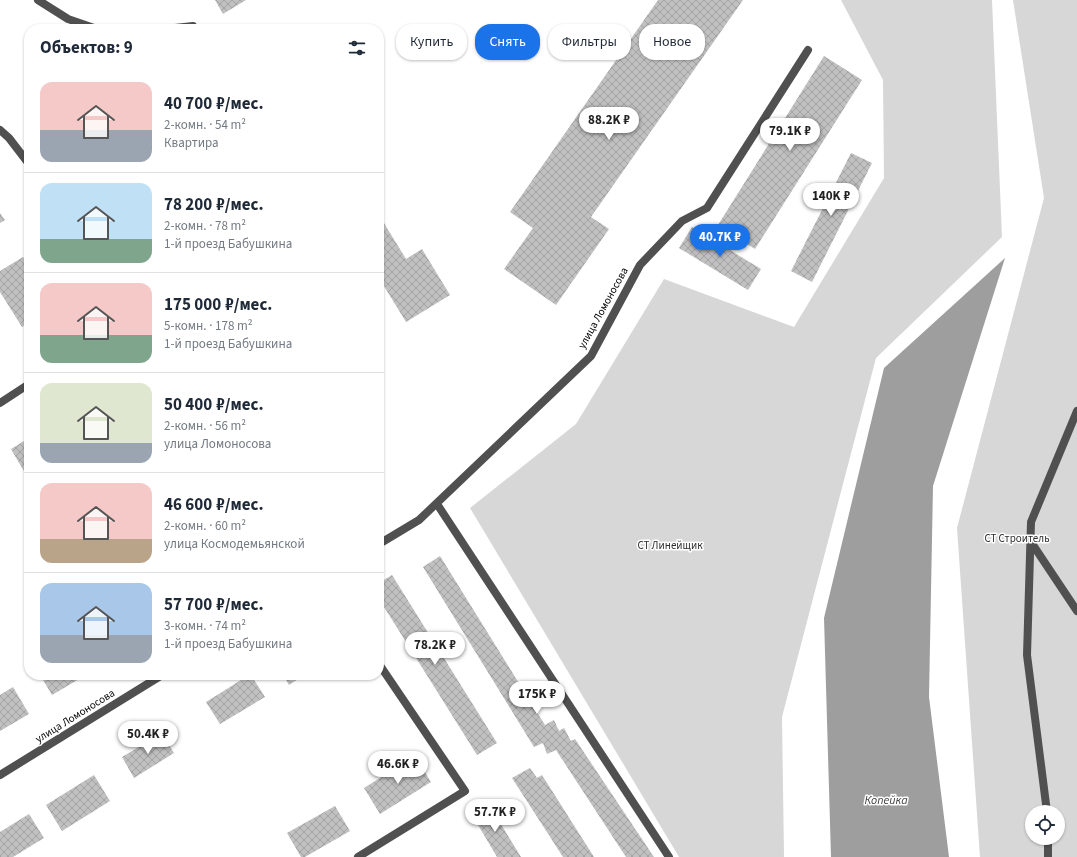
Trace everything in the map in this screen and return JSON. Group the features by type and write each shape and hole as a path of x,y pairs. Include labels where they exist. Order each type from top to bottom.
{"street":[{"path":"38,0 68,19 82,24"},
{"name":"улица Ломоносова","path":"384,541 419,520 437,504 591,356 640,265 682,221 707,208 808,50"},
{"path":"0,130 10,138 24,157"},
{"path":"0,403 24,387"},
{"path":"1046,805 1027,655 1031,522 1077,411"},
{"path":"437,504 669,857"},
{"path":"1031,542 1077,611"},
{"path":"358,857 465,791 384,671"},
{"name":"улица Ломоносова","path":"0,775 154,680"},
{"path":"1048,845 1048,857"}],"green space":[{"name":"СТ Линейщик","path":"841,0 992,0 1002,237 876,358 782,717 784,857 679,857 470,508 576,424 664,279 794,327 884,178 883,80"},
{"name":"СТ Строитель","path":"1013,0 1077,0 1077,857 980,857 957,528 1044,198"}],"water":[{"name":"Копейка","path":"1005,258 933,486 929,697 949,857 831,857 824,618 884,368"}],"building":[{"path":"215,0 246,0 223,14"},
{"path":"658,0 743,0 705,54 705,24 641,24"},
{"path":"639,27 639,60 701,60 591,217 609,229 556,305 504,269 533,228 510,212 616,60 631,60 631,39"},
{"path":"824,56 862,80 755,249 718,225"},
{"path":"851,153 872,163 812,282 791,271"},
{"path":"0,213 5,220 0,223"},
{"path":"384,223 406,259 422,249 450,295 406,322 384,286"},
{"path":"692,227 761,269 748,290 679,248"},
{"path":"23,257 24,258 24,326 22,327 0,292 0,271"},
{"path":"24,441 24,471 11,449"},
{"path":"440,556 545,725 554,720 559,731 564,728 571,741 575,739 654,857 626,857 556,750 547,754 543,743 534,747 423,567"},
{"path":"392,575 497,743 477,755 384,607 384,580"},
{"path":"43,680 78,680 52,695"},
{"path":"241,680 254,680 265,697 220,724 206,702"},
{"path":"286,680 296,680 289,685"},
{"path":"13,687 29,714 0,731 0,695"},
{"path":"162,733 174,753 134,778 122,757"},
{"path":"415,756 431,782 380,814 364,788"},
{"path":"530,768 537,778 542,775 594,857 563,857 512,778"},
{"path":"94,775 110,801 62,831 46,805"},
{"path":"488,803 521,857 497,857 471,813"},
{"path":"335,806 350,831 305,857 301,857 287,833"},
{"path":"29,814 44,838 13,857 0,857 0,832"}]}
